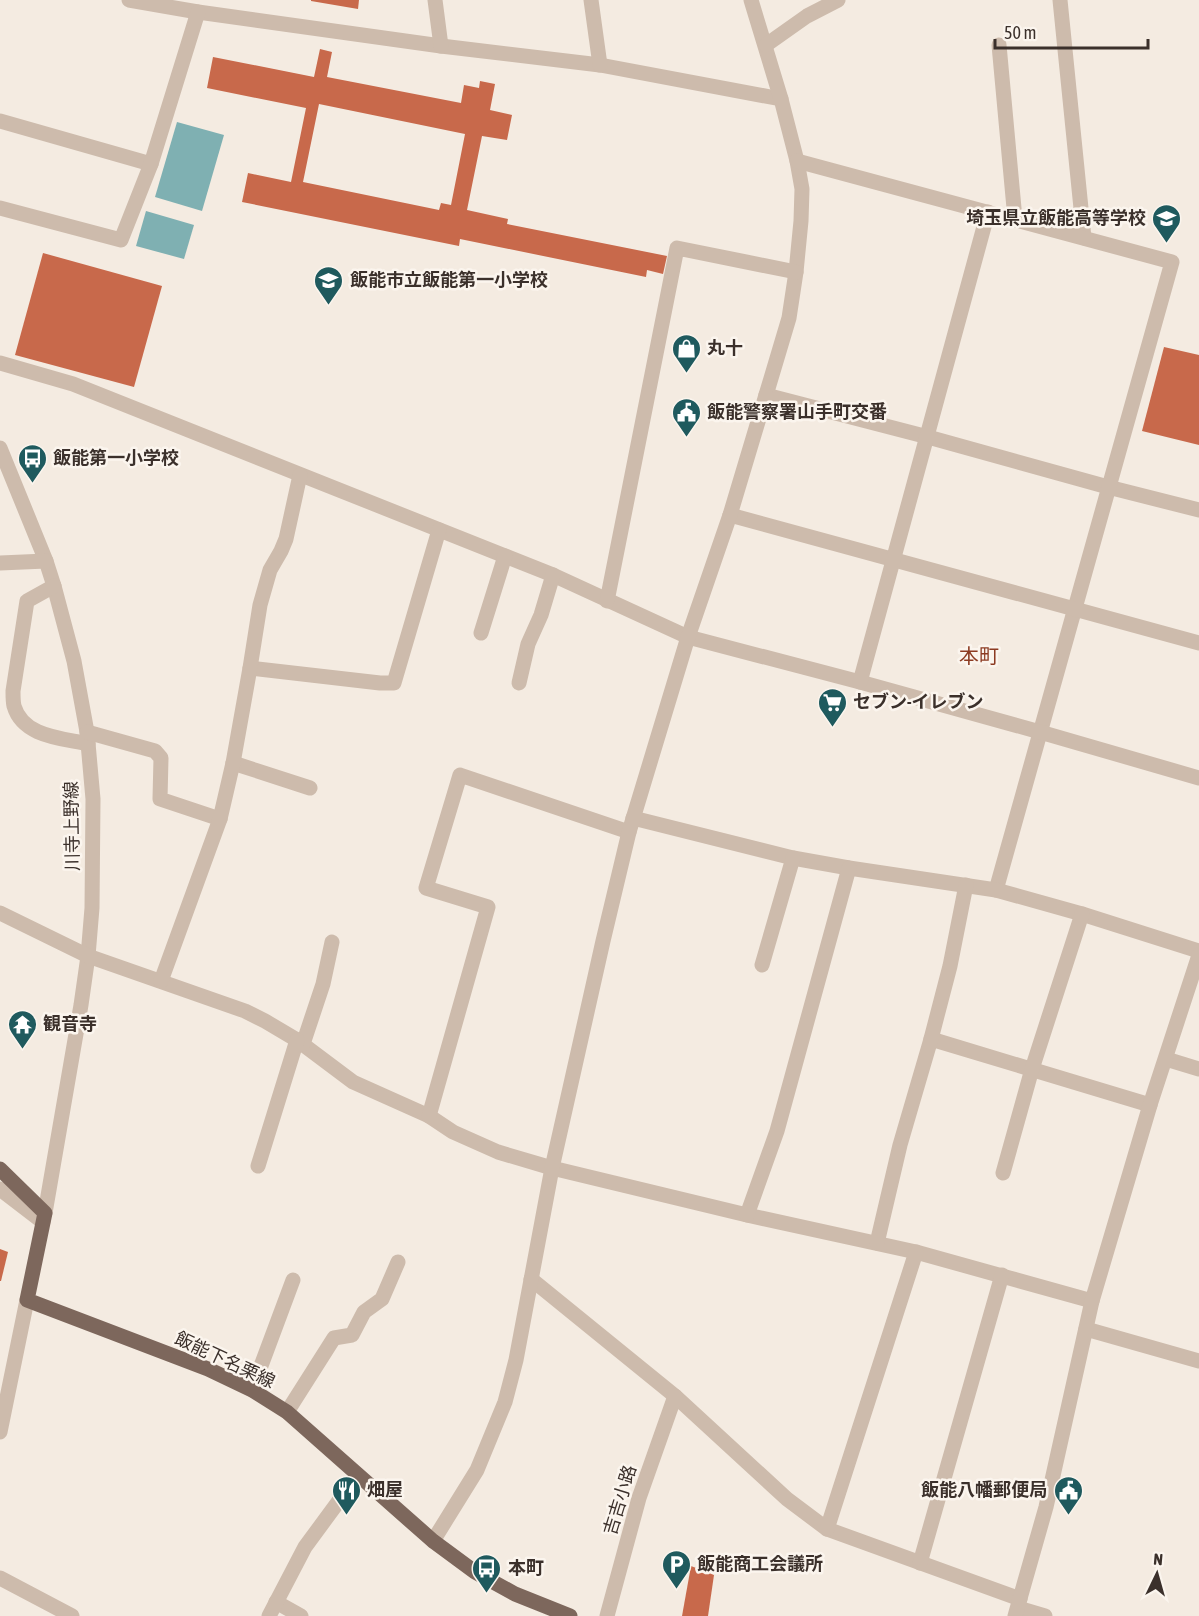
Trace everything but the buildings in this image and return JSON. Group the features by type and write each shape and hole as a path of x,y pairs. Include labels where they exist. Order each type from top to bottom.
{"main road":[{"path":"0,1169 44,1218 27,1300"},
{"name":"飯能下名栗線","path":"27,1300 208,1370 252,1390 287,1412 433,1541 475,1572 515,1594 570,1616"}],"street":[{"path":"129,0 198,12 441,46 600,65 781,99"},
{"path":"435,0 441,46"},
{"path":"591,0 600,65"},
{"path":"433,1541 477,1470 505,1402 516,1360 552,1168 631,825 688,637 730,515 789,318 796,272 802,189 781,99 752,0"},
{"path":"766,45 807,16 838,0"},
{"path":"1060,0 1084,238"},
{"path":"0,208 121,240 151,164 198,12"},
{"path":"999,45 1015,219"},
{"path":"0,122 151,164"},
{"path":"797,161 1172,262 996,890"},
{"path":"860,682 988,212"},
{"path":"607,600 677,248 796,272"},
{"path":"0,363 73,384 553,575 688,637 860,682 1199,778"},
{"path":"766,395 1199,510"},
{"name":"川寺上野線","path":"0,448 54,586 74,662 88,738 93,799 92,908 88,957 44,1218"},
{"path":"161,981 220,819 233,763 260,605 270,570 286,539 300,475"},
{"path":"730,515 1199,643"},
{"path":"250,668 394,683 439,530"},
{"path":"481,633 505,556"},
{"path":"0,563 46,561"},
{"path":"519,683 528,644 541,615 553,575"},
{"path":"54,586 27,601 13,691 14,706 21,720 39,733 88,738 154,751 161,758 160,799 220,819"},
{"path":"233,763 310,788"},
{"path":"429,1116 488,907 426,888 460,775 631,825 849,868 996,890 1082,914 1199,953 1150,1105 1092,1300 1046,1507 1018,1608"},
{"path":"762,965 794,858"},
{"path":"747,1215 777,1131 849,868"},
{"path":"877,1243 900,1145 950,966 966,885"},
{"path":"0,913 88,957 245,1011 300,1042 353,1082 429,1116 453,1132 498,1152 552,1168 747,1215 916,1252 1092,1300"},
{"path":"1003,1173 1032,1069 1082,914"},
{"path":"258,1166 300,1042 323,984 332,942"},
{"path":"931,1040 1150,1105"},
{"path":"1166,1059 1199,1069"},
{"path":"0,1188 44,1218"},
{"path":"827,1529 916,1252"},
{"path":"287,1412 334,1338 352,1335 364,1311 382,1299 398,1262"},
{"path":"920,1563 1002,1275"},
{"path":"531,1279 675,1396 787,1499 827,1529 920,1563 1018,1608 1045,1616"},
{"path":"252,1390 293,1280"},
{"path":"0,1431 27,1300"},
{"path":"1086,1329 1199,1361"},
{"name":"吉吉小路","path":"608,1616 639,1498 675,1396"},
{"path":"269,1616 305,1547 358,1474"},
{"path":"0,1578 72,1616"},
{"path":"276,1602 301,1616"}],"water":[{"path":"177,122 224,135 202,211 155,197"},
{"path":"146,211 194,225 184,259 136,246"}],"place":[{"name":"埼玉県立飯能高等学校","path":"1167,244"},
{"name":"飯能市立飯能第一小学校","path":"329,306"},
{"name":"丸十","path":"686,374"},
{"name":"飯能警察署山手町交番","path":"686,438"},
{"name":"飯能第一小学校","path":"32,484"},
{"name":"セブン-イレブン","path":"832,728"},
{"name":"観音寺","path":"22,1050"},
{"name":"畑屋","path":"346,1516"},
{"name":"飯能八幡郵便局","path":"1068,1516"},
{"name":"飯能商工会議所","path":"676,1590"},
{"name":"本町","path":"487,1594"}],"district":[{"name":"本町","path":"979,656"}]}
